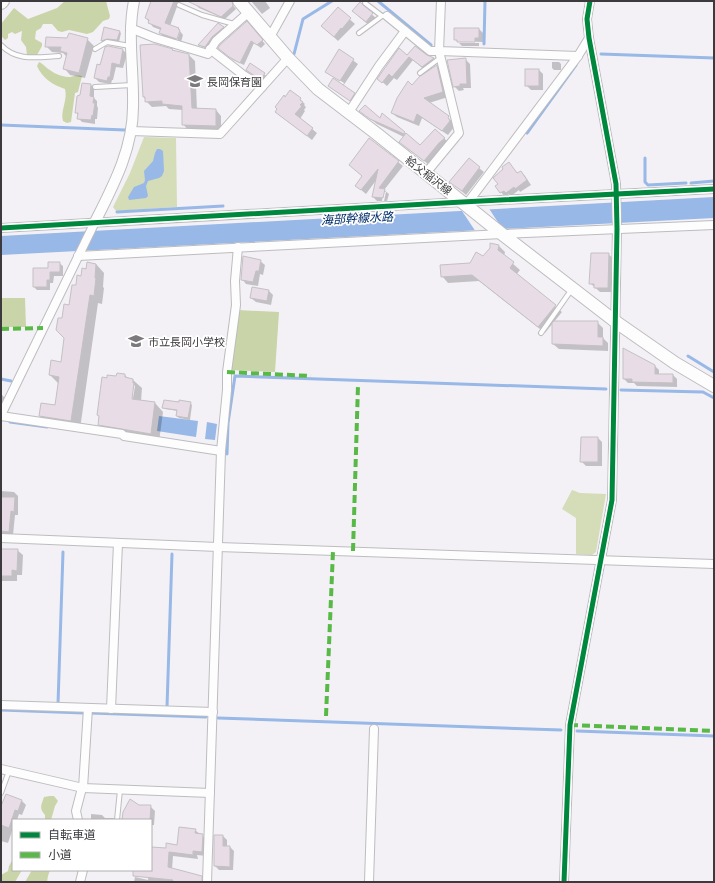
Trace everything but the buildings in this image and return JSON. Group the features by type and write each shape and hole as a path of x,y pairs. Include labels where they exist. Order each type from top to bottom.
{"main road":[{"name":"給父稲沢線","path":"239,1 288,58 318,89 616,322 675,363 714,386"}],"street":[{"path":"134,1 130,28 133,108 131,131 125,157 94,226 1,416 122,434 124,436 221,451"},
{"path":"270,37 290,1"},
{"path":"426,173 459,133 439,54 440,1"},
{"path":"564,882 570,725 612,500 616,322 616,184 589,38 587,19 590,1"},
{"path":"130,28 155,38 208,54 216,41 249,12"},
{"path":"385,16 430,51 439,54 578,56"},
{"path":"349,112 379,66 405,31"},
{"path":"467,204 578,56 589,38"},
{"path":"210,49 242,74 262,87"},
{"path":"131,131 220,134 288,58"},
{"path":"1,228 94,226 467,204 616,197 714,189"},
{"path":"79,255 500,232 714,225"},
{"path":"207,882 221,451 228,390 227,372 236,305 235,281 238,247"},
{"path":"1,538 714,564"},
{"path":"111,709 118,543"},
{"path":"1,705 213,712"},
{"path":"78,819 76,811 82,788 88,708"},
{"path":"368,882 374,729"},
{"path":"5,770 82,788 210,793"},
{"path":"80,882 83,871"}],"lane":[{"path":"359,33 385,16 365,3"},
{"path":"179,5 202,15 234,24"},
{"path":"95,49 107,42 131,46"},
{"path":"1,45 9,52 20,57 59,56"},
{"path":"420,73 439,54"},
{"path":"95,87 132,85"},
{"path":"541,332 573,289"},
{"path":"1,793 5,770"},
{"path":"117,819 120,790"}],"green space":[{"path":"65,1 106,1 110,16 109,19 103,21 93,32 87,34 69,30 62,32 58,31 52,24 43,24 41,28 36,31 35,39 42,43 37,55 27,55 26,47 21,40 22,31 15,34 12,32 8,34 8,38 5,40 1,36 1,24 14,8 28,19 57,8"},
{"path":"39,62 51,71 62,76 82,76 78,92 75,93 71,122 67,123 63,121 62,117 66,97 65,89 52,83 42,74 37,66"},
{"path":"144,137 176,138 177,207 116,211 113,207 130,173"},
{"path":"1,298 25,298 26,327 1,327"},
{"path":"238,310 279,312 275,372 231,370"},
{"path":"572,490 580,493 606,494 596,552 592,555 576,554 576,518 562,509"},
{"path":"54,796 58,801 51,819 45,819 45,815 41,809 44,797"},
{"path":"12,861 12,871 21,871 15,882 1,882 1,875 8,871"},
{"path":"31,871 50,871 47,882 25,882"}],"water":[{"path":"157,149 163,151 164,171 162,176 148,181 146,186 148,196 146,198 129,200 128,197 134,187 144,183 144,171 153,161"},
{"name":"海部幹線水路","path":"714,197 714,218 1,255 1,236"},
{"path":"159,416 198,421 196,437 157,431"},
{"path":"207,422 217,424 215,440 205,439"}],"pier":[{"path":"488,207 503,230 476,232 460,208"}],"waterway":[{"path":"294,54 303,19 332,1"},
{"path":"378,1 431,45"},
{"path":"484,44 485,1"},
{"path":"601,54 714,58"},
{"path":"527,133 576,65"},
{"path":"1,125 125,130"},
{"path":"645,158 645,182 648,185 686,183"},
{"path":"691,183 714,181"},
{"path":"117,212 223,206"},
{"path":"688,356 714,372"},
{"path":"227,454 228,423 235,376 606,389"},
{"path":"1,379 11,381"},
{"path":"621,390 703,392 714,398"},
{"path":"10,422 47,427"},
{"path":"58,704 63,552"},
{"path":"167,707 172,554"},
{"path":"1,710 84,713"},
{"path":"91,713 206,717"},
{"path":"218,718 561,730"},
{"path":"577,731 714,736"}],"marked path":[{"path":"1,329 43,328"},
{"path":"227,372 311,376"},
{"path":"353,551 358,385"},
{"path":"326,716 333,551"},
{"path":"570,725 714,731"}],"cycle path":[{"path":"564,882 570,725 612,500 617,229 616,184 589,38 587,19 590,1"},
{"path":"1,228 714,189"}],"place":[{"name":"長岡保育園","path":"195,81"},
{"name":"市立長岡小学校","path":"136,341"}]}
